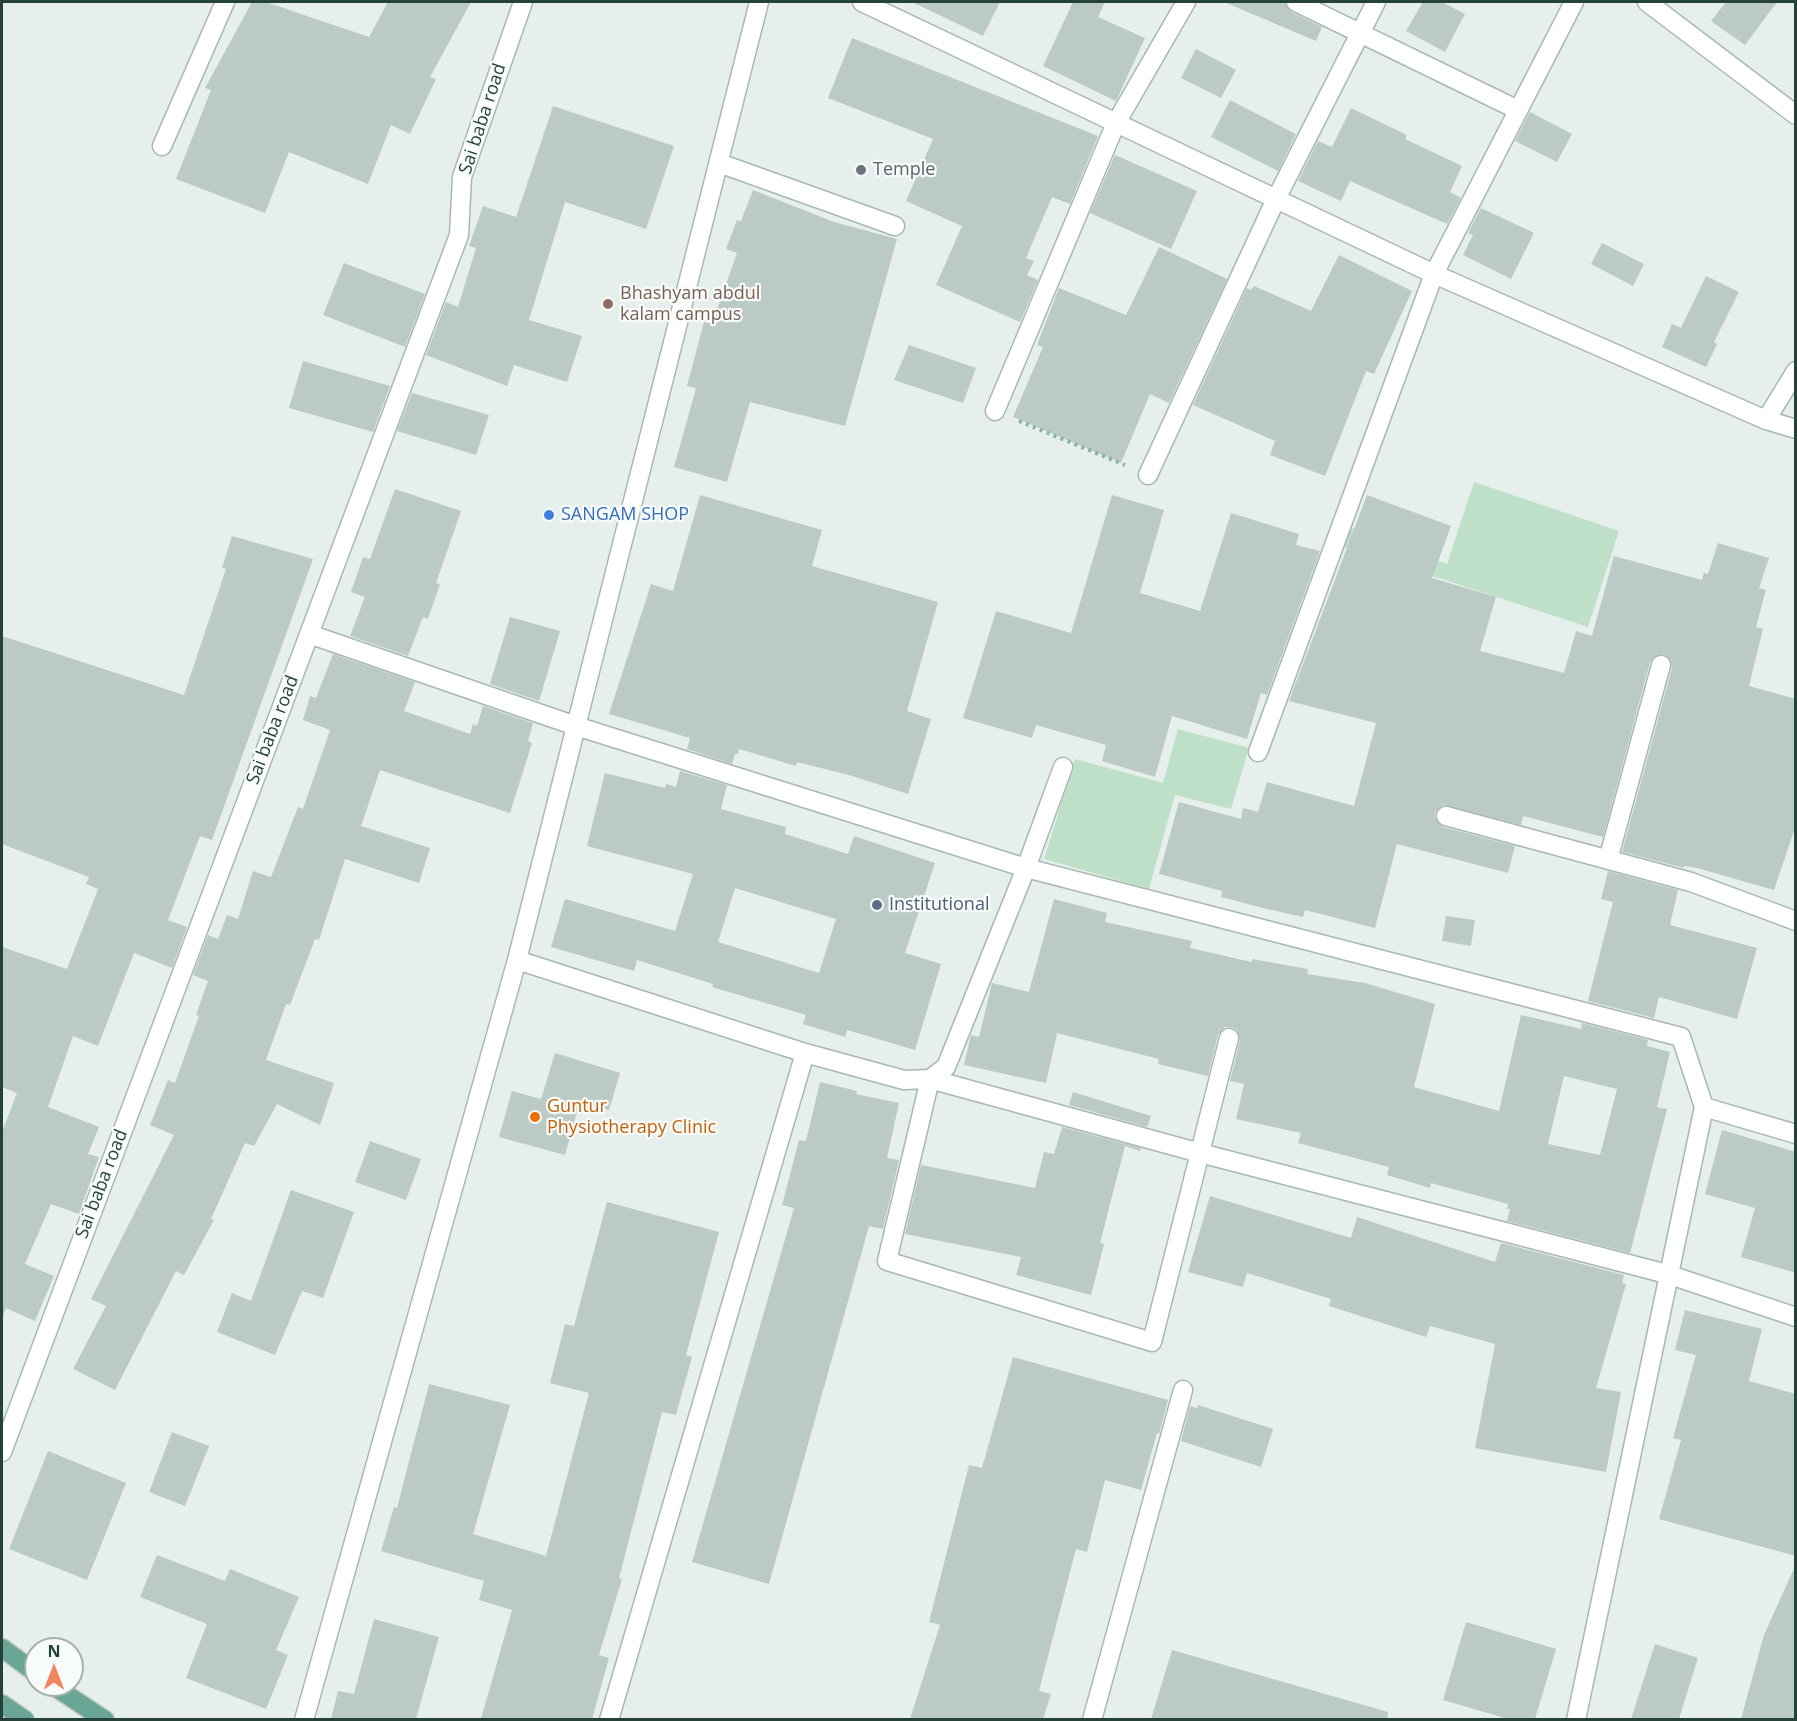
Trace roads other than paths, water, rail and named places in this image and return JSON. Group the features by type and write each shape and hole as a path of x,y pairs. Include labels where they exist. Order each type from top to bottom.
{"main road":[{"path":"2,1648 24,1664"},
{"path":"71,1697 105,1719"},
{"path":"2,1704 25,1719"}],"street":[{"path":"162,146 225,2"},
{"name":"Sai baba road","path":"2,1452 459,235 462,177 523,2"},
{"path":"303,1719 517,960 759,2"},
{"path":"862,2 1434,274 1766,420 1796,429"},
{"path":"995,411 1116,123 1186,2"},
{"path":"1296,2 1518,110"},
{"path":"1148,475 1276,199 1376,2"},
{"path":"1258,752 1434,274 1574,2"},
{"path":"1647,2 1796,115"},
{"path":"719,163 896,226"},
{"path":"1766,420 1796,371"},
{"path":"309,634 576,726 1026,868 1681,1037 1704,1107 1667,1274 1576,1719"},
{"path":"1608,860 1661,665"},
{"path":"1063,767 1026,868 946,1067 930,1079 887,1261 1152,1342 1229,1038"},
{"path":"1446,816 1691,882 1796,921"},
{"path":"517,960 805,1053 904,1080 930,1079 1200,1153 1667,1274 1796,1317"},
{"path":"609,1719 805,1053"},
{"path":"1704,1107 1796,1134"},
{"path":"1092,1719 1183,1390"}],"place":[{"name":"Temple","path":"861,170"},
{"name":"Bhashyam abdul kalam campus","path":"608,304"},
{"name":"SANGAM SHOP","path":"549,515"},
{"name":"Institutional","path":"877,905"},
{"name":"Guntur Physiotherapy Clinic","path":"535,1117"}]}
